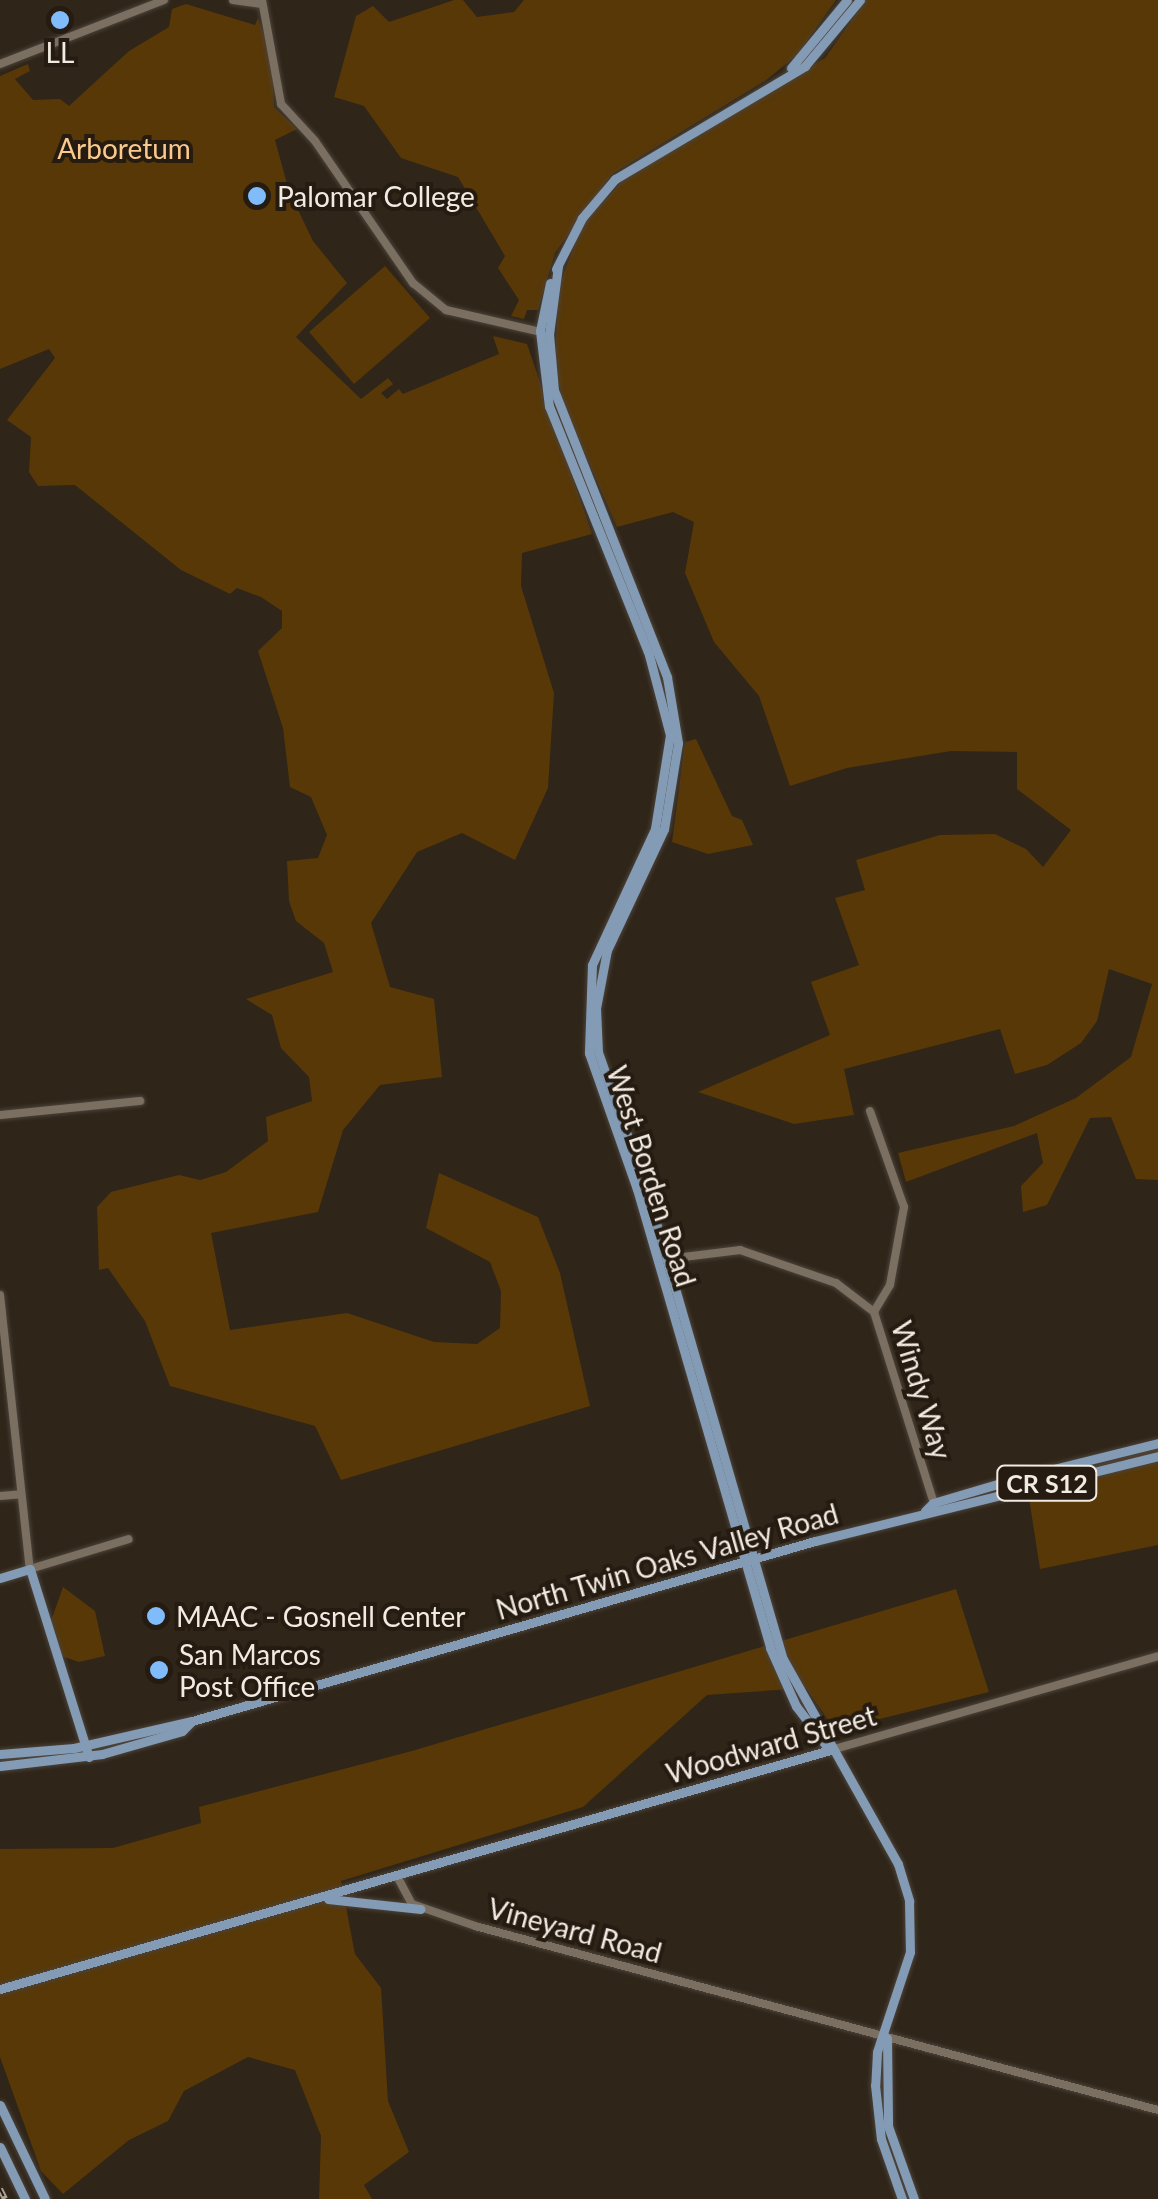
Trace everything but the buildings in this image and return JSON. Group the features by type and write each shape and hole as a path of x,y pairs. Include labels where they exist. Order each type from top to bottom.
{"main road":[{"name":"West Borden Road","path":"770,86 800,62 847,0"},
{"name":"West Borden Road","path":"749,1560 638,1189 590,1053 592,965 660,813 670,735 649,656 549,406 544,332 558,266 582,218 624,172 820,52 860,0"},
{"name":"West Borden Road","path":"544,332 565,426 658,652 677,721 678,762 668,817 611,937 596,1008 608,1093 667,1259 749,1560"},
{"name":"North Twin Oaks Valley Road","path":"0,1754 85,1746 192,1721 1158,1443"},
{"name":"North Twin Oaks Valley Road","path":"932,1510 1158,1456"},
{"path":"749,1560 770,1633 792,1687 898,1864 909,1901 910,1952 887,2038 888,2126 914,2199"},
{"path":"0,1578 30,1568 89,1757"},
{"name":"North Twin Oaks Valley Road","path":"0,1766 89,1757 182,1731 192,1721"},
{"name":"Woodward Street","path":"396,1876 830,1750"},
{"path":"0,1989 396,1876"},
{"path":"320,1899 420,1909"},
{"path":"887,2038 878,2052 875,2102 902,2199"},
{"path":"0,2105 45,2199"},
{"path":"0,2147 26,2199"}],"street":[{"path":"0,64 164,0"},
{"path":"233,0 262,2 281,104 315,141 413,283 446,310 544,332"},
{"path":"0,1115 140,1100"},
{"name":"Windy Way","path":"870,1111 904,1207 890,1285 874,1312 932,1510"},
{"path":"667,1259 740,1250 843,1287 874,1312"},
{"path":"0,1295 30,1568 129,1540"},
{"path":"0,1496 21,1494"},
{"name":"Woodward Street","path":"830,1750 1158,1656"},
{"path":"396,1876 404,1895 420,1909"},
{"name":"Vineyard Road","path":"420,1909 1158,2110"}],"green space":[{"path":"463,0 477,17 514,12 524,0 836,0 797,55 765,81 612,174 555,253 538,310 527,310 524,319 511,316 519,300 498,268 505,256 458,177 401,158 364,106 334,97 356,16 373,6 389,22"},
{"path":"866,0 1158,0 1158,1180 1136,1179 1111,1117 1090,1118 1047,1205 1023,1212 1021,1186 1043,1163 1037,1133 906,1182 898,1153 1014,1126 1076,1098 1131,1057 1152,984 1109,969 1097,1021 1081,1043 1047,1065 1015,1074 1000,1029 844,1069 854,1115 794,1124 698,1092 830,1035 811,982 859,965 835,898 865,890 856,860 940,835 995,834 1026,849 1043,867 1071,830 1017,789 1017,752 951,751 847,768 790,786 759,696 714,642 685,573 694,522 673,512 617,527 564,406 555,368 558,289 582,225 632,170 825,58"},
{"name":"Arboretum","path":"186,4 255,25 258,18 272,57 274,107 297,129 275,140 289,191 313,241 347,283 296,337 361,399 388,378 393,384 381,393 387,399 399,389 403,394 499,354 493,336 527,344 592,534 522,553 521,586 554,693 548,788 515,860 462,833 417,852 371,923 390,987 434,999 442,1077 380,1085 343,1130 318,1212 211,1233 230,1330 347,1313 434,1342 477,1344 500,1328 501,1291 490,1262 426,1228 439,1173 538,1217 560,1273 590,1406 341,1480 315,1426 170,1386 145,1321 108,1268 99,1270 97,1207 111,1192 179,1175 200,1180 226,1172 268,1141 266,1117 312,1101 309,1077 281,1048 272,1015 246,999 333,972 324,943 296,921 289,901 287,861 318,858 327,835 311,797 290,787 283,728 258,651 282,628 282,611 261,597 237,588 230,594 181,570 75,485 38,486 29,472 31,437 7,420 55,358 49,349 0,369 0,76 28,64 30,71 15,79 33,100 60,99 69,106 129,51 169,27 172,9"},
{"path":"385,266 430,318 354,384 309,332"},
{"path":"696,739 732,816 742,820 753,845 708,854 672,842 685,742"},
{"path":"1158,1448 1158,1545 1040,1569 1027,1485"},
{"path":"63,1587 95,1611 105,1656 79,1662 61,1656 51,1621"},
{"path":"956,1589 989,1692 835,1730 806,1688 707,1695 583,1807 341,1881 355,1954 381,1988 388,2101 409,2152 364,2185 372,2199 319,2199 321,2136 295,2070 248,2057 184,2091 168,2121 129,2140 63,2194 41,2171 0,2057 0,1849 113,1848 201,1823 199,1807 412,1751"}],"railway":[{"path":"0,2189 5,2199"}],"place":[{"name":"LL","path":"60,20"},
{"name":"Palomar College","path":"257,196"},
{"name":"MAAC - Gosnell Center","path":"156,1616"},
{"name":"San Marcos Post Office","path":"159,1670"}]}
